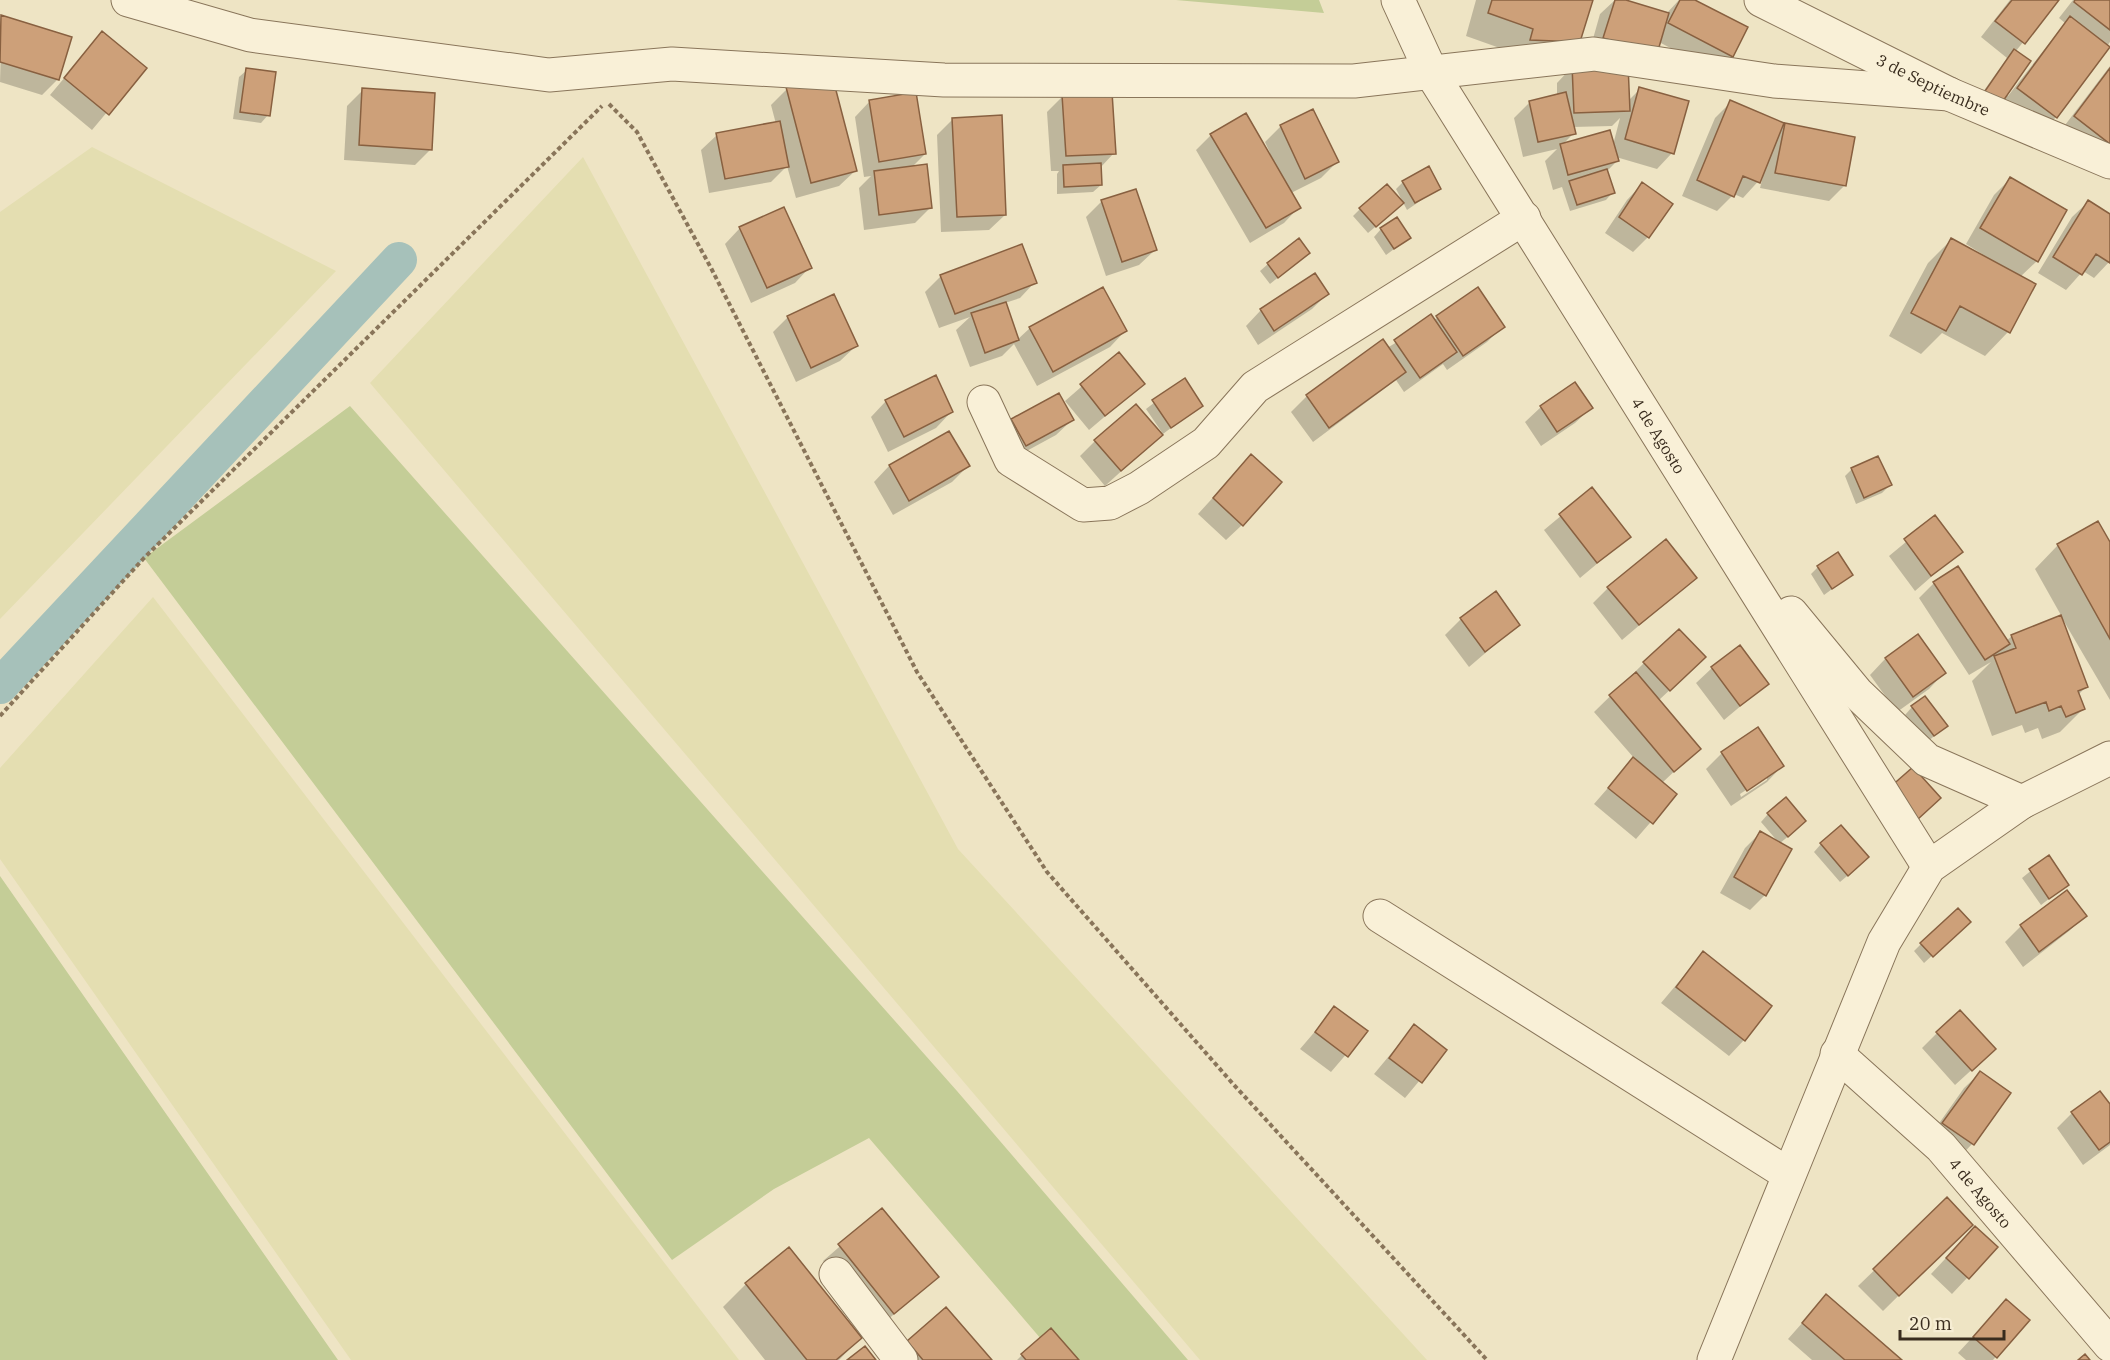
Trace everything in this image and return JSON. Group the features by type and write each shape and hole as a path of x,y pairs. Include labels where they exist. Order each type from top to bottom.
{"street":[{"path":"128,0 249,34 549,75 672,64 944,80 1354,81 1594,54 1774,81 1949,94"},
{"name":"4 de Agosto","path":"1398,0 1432,74 1929,867"},
{"name":"3 de Septiembre","path":"1761,0 1949,94 2110,162"},
{"path":"984,402 1011,460 1083,505 1110,503 1139,488 1206,443 1255,387 1524,218"},
{"path":"1730,548 1787,609 1857,693 1927,760 2022,802"},
{"path":"1713,1360 1884,942 1929,867 2022,802 2110,758"},
{"path":"1380,916 1788,1174"},
{"name":"4 de Agosto","path":"1837,1054 1941,1147 2110,1345"},
{"path":"836,1274 901,1360"}],"path":[{"path":"0,716 144,558 641,67"},
{"path":"606,101 637,132 711,268 917,672 1047,872 1234,1085 1487,1360"}],"shaded area":[{"path":"92,147 336,271 0,619 0,212"},
{"path":"583,157 958,849 1427,1360 1200,1360 370,383"},
{"path":"153,597 739,1360 351,1360 0,859 0,768"}],"green space":[{"path":"1176,0 1319,0 1324,13"},
{"path":"350,406 957,1091 1188,1360 1059,1360 869,1138 774,1189 672,1260 144,558"},
{"path":"0,876 338,1360 0,1360"}],"building":[{"path":"1492,0 1593,0 1580,42 1530,40 1533,29 1488,13"},
{"path":"1615,0 1626,0 1669,13 1657,54 1603,38"},
{"path":"1680,0 1695,0 1748,27 1733,57 1668,23"},
{"path":"2012,0 2059,0 2025,44 1995,21"},
{"path":"2075,0 2110,0 2110,30 2074,2"},
{"path":"1,15 72,37 59,80 0,62"},
{"path":"2070,16 2110,47 2057,118 2017,88"},
{"path":"102,31 147,68 109,115 64,78"},
{"path":"2014,49 2031,61 2001,104 1985,91"},
{"path":"1628,64 1630,111 1574,113 1572,65"},
{"path":"246,68 276,72 270,116 240,112"},
{"path":"2110,68 2110,144 2074,116"},
{"path":"832,75 857,171 811,183 786,87"},
{"path":"1639,87 1689,101 1674,154 1625,139"},
{"path":"362,88 435,93 432,150 359,145"},
{"path":"916,92 926,154 879,162 869,100"},
{"path":"1112,92 1116,154 1066,156 1062,95"},
{"path":"1566,92 1576,134 1538,142 1529,101"},
{"path":"1730,100 1784,123 1760,183 1743,176 1734,197 1697,180"},
{"path":"1313,109 1339,162 1305,179 1280,125"},
{"path":"1246,113 1301,208 1266,228 1210,134"},
{"path":"1002,115 1006,215 957,217 952,118"},
{"path":"780,121 789,167 725,179 716,133"},
{"path":"1785,123 1855,137 1846,186 1775,173"},
{"path":"1610,130 1619,161 1568,175 1560,144"},
{"path":"1101,163 1102,185 1064,187 1063,165"},
{"path":"927,164 932,208 879,215 874,171"},
{"path":"1429,166 1441,189 1415,203 1402,181"},
{"path":"1607,169 1615,193 1577,205 1569,181"},
{"path":"2010,177 2067,210 2038,262 1980,228"},
{"path":"1642,182 1673,204 1649,238 1619,217"},
{"path":"1387,184 1404,203 1376,227 1359,208"},
{"path":"1136,189 1157,250 1122,262 1101,200"},
{"path":"2088,200 2110,214 2110,263 2096,254 2082,275 2053,257"},
{"path":"784,207 812,268 767,288 739,227"},
{"path":"1397,217 1411,238 1394,249 1380,228"},
{"path":"1299,238 1310,253 1278,278 1267,263"},
{"path":"1951,238 2036,284 2010,333 1960,306 1946,331 1911,313"},
{"path":"1022,244 1037,283 955,314 940,275"},
{"path":"1315,273 1329,294 1274,331 1260,309"},
{"path":"1103,287 1127,331 1053,372 1029,327"},
{"path":"1478,287 1505,327 1463,356 1436,316"},
{"path":"834,294 858,346 811,368 787,316"},
{"path":"1006,302 1019,340 985,353 971,313"},
{"path":"1431,314 1457,352 1420,378 1394,340"},
{"path":"1383,339 1406,372 1329,428 1306,395"},
{"path":"1119,352 1145,384 1105,416 1080,384"},
{"path":"936,375 953,412 904,437 885,400"},
{"path":"1185,378 1203,406 1171,428 1152,400"},
{"path":"1575,382 1593,408 1557,432 1540,406"},
{"path":"1059,393 1074,420 1026,446 1011,419"},
{"path":"1136,404 1163,435 1121,471 1094,440"},
{"path":"949,431 970,466 909,501 889,465"},
{"path":"1251,454 1282,482 1243,526 1213,498"},
{"path":"1878,456 1892,485 1864,498 1851,468"},
{"path":"1592,487 1631,537 1597,563 1559,514"},
{"path":"1935,515 1963,552 1931,576 1904,539"},
{"path":"2098,521 2110,542 2110,639 2057,544"},
{"path":"1666,539 1697,578 1639,625 1607,587"},
{"path":"1838,552 1853,575 1832,589 1817,566"},
{"path":"1958,566 2010,644 1985,660 1933,582"},
{"path":"1496,591 1520,625 1485,652 1460,618"},
{"path":"2061,615 2088,687 2078,691 2085,709 2066,717 2061,706 2049,711 2046,702 2016,713 1994,656 2016,648 2011,635"},
{"path":"1679,629 1706,657 1670,691 1643,662"},
{"path":"1918,634 1946,673 1913,697 1885,658"},
{"path":"1740,645 1769,684 1740,706 1711,667"},
{"path":"1636,672 1701,749 1674,772 1609,695"},
{"path":"1925,696 1948,726 1934,736 1911,706"},
{"path":"1758,727 1784,766 1747,791 1721,752"},
{"path":"1633,757 1677,794 1653,824 1608,788"},
{"path":"1913,767 1941,798 1917,820 1889,788"},
{"path":"1786,797 1806,821 1788,837 1767,813"},
{"path":"1841,825 1869,857 1848,876 1820,843"},
{"path":"1760,831 1792,849 1766,896 1734,877"},
{"path":"2049,855 2069,885 2049,899 2029,869"},
{"path":"2067,890 2087,916 2039,952 2020,925"},
{"path":"1958,908 1971,922 1933,957 1920,943"},
{"path":"1703,951 1772,1006 1745,1041 1676,987"},
{"path":"1334,1006 1368,1031 1348,1057 1315,1032"},
{"path":"1960,1010 1996,1049 1972,1071 1936,1032"},
{"path":"1414,1024 1447,1050 1422,1083 1389,1058"},
{"path":"1980,1071 2011,1093 1974,1145 1942,1123"},
{"path":"2100,1091 2110,1104 2110,1142 2099,1150 2071,1112"},
{"path":"1947,1197 1973,1225 1899,1296 1873,1269"},
{"path":"882,1208 939,1277 894,1314 838,1244"},
{"path":"1975,1226 1998,1247 1969,1279 1946,1258"},
{"path":"789,1247 862,1338 836,1360 807,1360 745,1283"},
{"path":"1826,1294 1902,1360 1845,1360 1802,1323"},
{"path":"2006,1299 2030,1320 1997,1358 1973,1337"},
{"path":"946,1307 992,1360 923,1360 907,1341"},
{"path":"1051,1328 1079,1360 1026,1360 1021,1354"},
{"path":"865,1346 876,1360 847,1360"},
{"path":"2085,1354 2090,1360 2078,1360"}],"waterway":[{"path":"0,686 399,260"}]}
